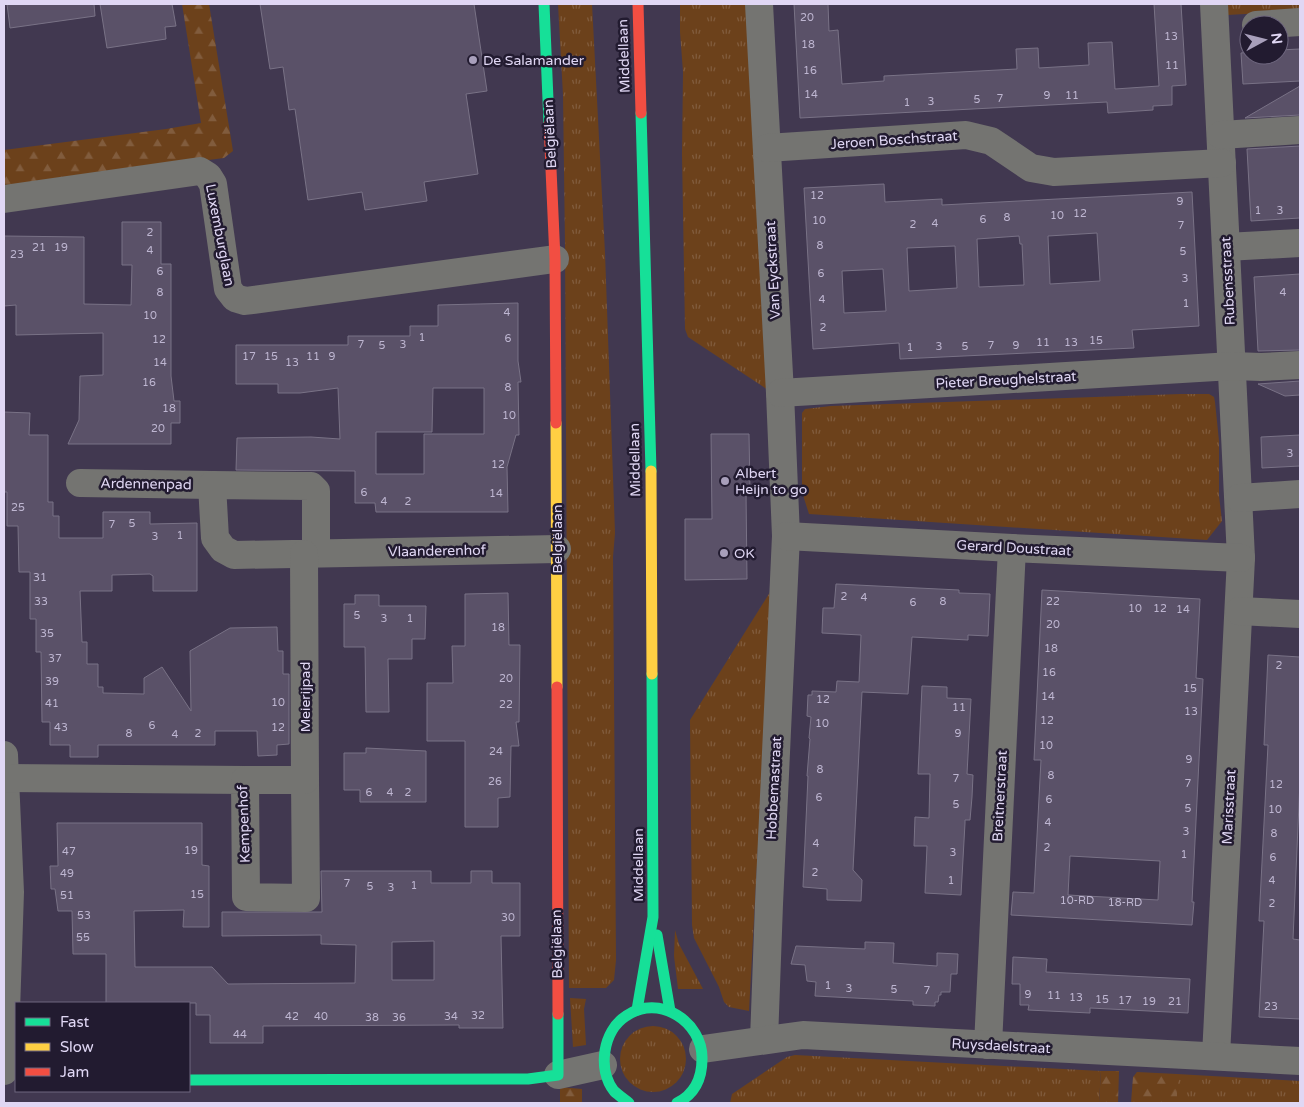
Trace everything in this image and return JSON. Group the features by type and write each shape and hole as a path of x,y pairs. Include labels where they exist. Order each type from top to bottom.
{"street":[{"name":"Belgiëlaan","path":"544,4 556,259 558,1075"},
{"name":"Middellaan","path":"638,4 651,466 653,917 638,1010"},
{"name":"Van Eyckstraat","path":"759,4 786,536"},
{"path":"1214,16 1239,23"},
{"name":"Rubensstraat","path":"1214,16 1241,558"},
{"path":"1221,135 1300,130"},
{"name":"Jeroen Boschstraat","path":"767,148 966,135 991,141 1030,168 1054,172 1222,163"},
{"name":"Luxemburglaan","path":"4,199 200,171 208,176 213,184 228,289 235,298 245,301 556,259"},
{"path":"1226,247 1300,243"},
{"name":"Pieter Breughelstraat","path":"780,393 1232,366 1300,365"},
{"name":"Ardennenpad","path":"80,483 212,485"},
{"path":"212,485 311,486 316,491 310,554"},
{"name":"Vlaanderenhof","path":"212,485 214,538 223,549 234,555 557,549"},
{"path":"1239,498 1300,494"},
{"name":"Gerard Doustraat","path":"786,536 1241,558"},
{"name":"Hobbemastraat","path":"764,1040 786,536"},
{"name":"Breitnerstraat","path":"988,1045 1012,548"},
{"name":"Meierijpad","path":"306,780 310,554"},
{"name":"Marisstraat","path":"1216,1056 1241,558"},
{"path":"1239,611 1300,614"},
{"path":"4,1071 10,892 5,766"},
{"name":"Kempenhof","path":"5,766 245,780 246,897 306,898 306,780"},
{"path":"245,780 306,780"},
{"name":"Middellaan","path":"653,917 670,1011"},
{"path":"629,1103 622,1099 610,1085 603,1065 606,1039 622,1019 638,1010 654,1008 670,1011 685,1020 698,1035 703,1049 701,1078 684,1100 677,1103"},
{"name":"Ruysdaelstraat","path":"703,1049 803,1036 1300,1061"},
{"path":"190,1080 528,1079 558,1075 603,1065"}],"green space":[{"path":"182,4 209,4 233,151 224,158 4,186 4,150 201,123"},
{"path":"558,4 592,4 605,253 615,533 613,557 616,960 614,980 606,988 569,988 565,245 563,95"},
{"path":"680,4 746,4 768,390 688,337 685,329 682,154 683,72"},
{"path":"1227,4 1300,4 1300,11 1227,15"},
{"path":"1209,394 1214,397 1215,402 1219,441 1219,496 1222,521 1207,540 809,514 802,492 802,413 805,409 831,406"},
{"path":"772,589 749,1011 729,1007 724,1002 719,987 694,938 692,925 690,720"},
{"path":"675,930 679,944 703,989 678,989 674,956"},
{"path":"570,998 586,999 584,1009 586,1045 573,1047"},
{"path":"653,1026 666,1028 681,1041 684,1046 686,1059 684,1072 671,1087 666,1090 653,1092 640,1090 625,1077 622,1072 620,1059 622,1046 635,1031 640,1028"},
{"path":"795,1055 1101,1071 1099,1103 730,1103 732,1094 787,1057"},
{"path":"1101,1071 1119,1071 1118,1103 1099,1103"},
{"path":"1137,1072 1177,1074 1177,1103 1131,1103 1133,1077"},
{"path":"1177,1074 1300,1081 1300,1103 1177,1103"},
{"path":"560,1087 582,1089 582,1103 560,1103"}],"building":[{"path":"7,4 94,4 95,16 10,28"},
{"path":"100,4 172,4 176,26 165,27 166,39 107,48"},
{"path":"260,4 474,4 487,91 466,94 478,174 424,182 427,201 365,210 362,192 308,200 295,109 289,110 283,67 270,69"},
{"path":"794,4 828,4 829,31 838,30 842,84 884,81 884,76 1017,69 1016,49 1038,48 1039,68 1089,65 1088,43 1112,42 1115,89 1159,86 1154,4 1181,4 1186,85 1172,86 1172,105 1153,106 1153,110 1108,113 1107,102 800,118"},
{"path":"1300,49 1300,81 1243,84 1242,65 1289,65 1289,50"},
{"path":"1300,86 1300,115 1245,118"},
{"path":"1300,146 1300,218 1251,221 1247,149"},
{"path":"884,184 885,202 942,199 942,205 1192,192 1199,326 1132,330 1134,348 900,359 899,343 813,349 804,188","holes":["1097,233 1100,281 1050,284 1048,236","1019,236 1020,244 1022,244 1024,285 979,287 977,239","955,246 957,288 909,291 907,248","883,269 886,311 844,313 842,271"]},
{"path":"122,222 161,222 161,264 171,264 171,376 174,401 180,401 180,423 171,423 171,444 68,444 79,420 80,376 103,375 103,333 16,335 16,305 4,306 4,236 84,237 84,304 131,305 132,265 122,265"},
{"path":"1300,274 1300,350 1258,351 1254,277"},
{"path":"518,303 518,361 521,382 518,382 519,435 516,435 507,467 508,512 376,512 375,503 355,503 355,471 236,470 237,438 311,437 340,439 338,388 300,393 278,393 278,384 236,384 236,345 348,345 348,336 410,336 410,326 438,326 438,305","holes":["433,388 484,388 484,434 424,434 424,474 376,474 376,432 432,432"]},
{"path":"1300,381 1300,395 1285,396 1258,384"},
{"path":"4,412 30,413 29,435 48,435 48,502 53,502 53,516 59,516 59,538 103,538 103,512 150,512 150,524 197,523 197,591 153,591 153,576 150,574 112,575 112,591 80,591 82,642 87,642 87,664 98,664 98,687 103,687 103,693 144,694 144,678 162,667 191,711 190,651 230,628 277,627 278,651 283,651 283,674 289,674 289,744 277,745 277,755 258,756 257,731 215,731 215,745 98,745 98,757 70,757 70,745 50,745 50,722 42,722 41,652 36,652 36,619 30,619 30,572 19,572 18,526 7,526 7,492 4,492"},
{"path":"711,434 749,434 750,491 746,491 747,579 685,580 685,519 712,519"},
{"path":"1300,435 1300,466 1262,468 1261,437"},
{"path":"836,584 959,590 959,593 990,594 988,636 968,635 968,640 912,637 908,694 862,692 853,870 862,880 861,901 827,900 827,889 803,887 811,717 807,716 808,695 812,695 812,691 836,692 837,681 859,682 861,635 822,633 823,608 834,608"},
{"path":"1042,590 1200,599 1196,678 1203,679 1192,925 1011,915 1013,892 1034,893 1041,760 1034,760","holes":["1070,856 1160,861 1158,900 1068,895"]},
{"path":"508,593 509,645 520,645 519,722 516,722 519,746 511,746 510,797 498,798 498,827 465,827 465,741 427,741 427,683 453,683 452,646 465,646 465,594"},
{"path":"355,595 379,595 379,606 426,606 425,639 412,639 412,659 388,659 389,712 366,712 365,647 344,647 344,604 355,604"},
{"path":"1268,655 1300,657 1300,781 1293,939 1300,940 1300,1019 1259,1017 1264,921 1259,921 1268,745 1264,745"},
{"path":"922,686 947,687 947,698 971,699 967,774 973,775 972,797 970,820 965,820 961,895 925,893 927,846 914,846 915,817 929,818 930,774 918,774"},
{"path":"366,748 426,751 426,802 360,802 360,790 344,790 344,753 366,753"},
{"path":"57,823 202,823 202,865 209,866 209,927 183,927 184,910 134,911 135,967 212,967 228,984 355,983 356,945 321,944 321,935 222,936 222,912 322,912 321,871 431,871 431,883 471,883 471,871 492,871 492,883 520,883 520,936 501,936 503,1028 459,1028 459,1025 263,1026 263,1043 210,1043 210,1015 196,1015 196,1003 106,1002 106,954 73,954 72,911 58,911 55,889 51,889 50,866 58,866","holes":["434,941 434,980 392,980 392,942"]},
{"path":"865,942 894,943 893,963 937,966 937,953 958,954 957,974 951,974 950,992 941,992 938,1002 935,1002 935,1006 913,1005 913,1001 815,996 816,982 807,981 805,965 791,964 796,946 865,949"},
{"path":"1013,957 1047,959 1046,972 1190,979 1188,1013 1090,1008 1090,1013 1028,1010 1029,1005 1020,1005 1020,984 1012,984"}],"traffic: fast":[{"path":"544,4 549,124"},
{"path":"641,113 651,471"},
{"path":"637,1010 653,917 652,674"},
{"path":"657,935 670,1011"},
{"path":"629,1103 614,1091 609,1082 605,1072 605,1051 612,1031 618,1023 626,1016 639,1010 652,1008 665,1010 677,1015 695,1033 700,1046 702,1059 699,1079 693,1090 677,1103"},
{"path":"190,1080 528,1079 558,1075 558,1014"}],"traffic: slow":[{"path":"556,423 557,687"},
{"path":"651,471 652,674"}],"traffic: jam":[{"path":"638,4 641,113"},
{"path":"549,124 555,259 556,423"},
{"path":"557,687 558,1014"}],"place":[{"name":"De Salamander","path":"473,60"},
{"name":"Albert Heijn to go","path":"725,481"},
{"name":"OK","path":"724,553"}]}
